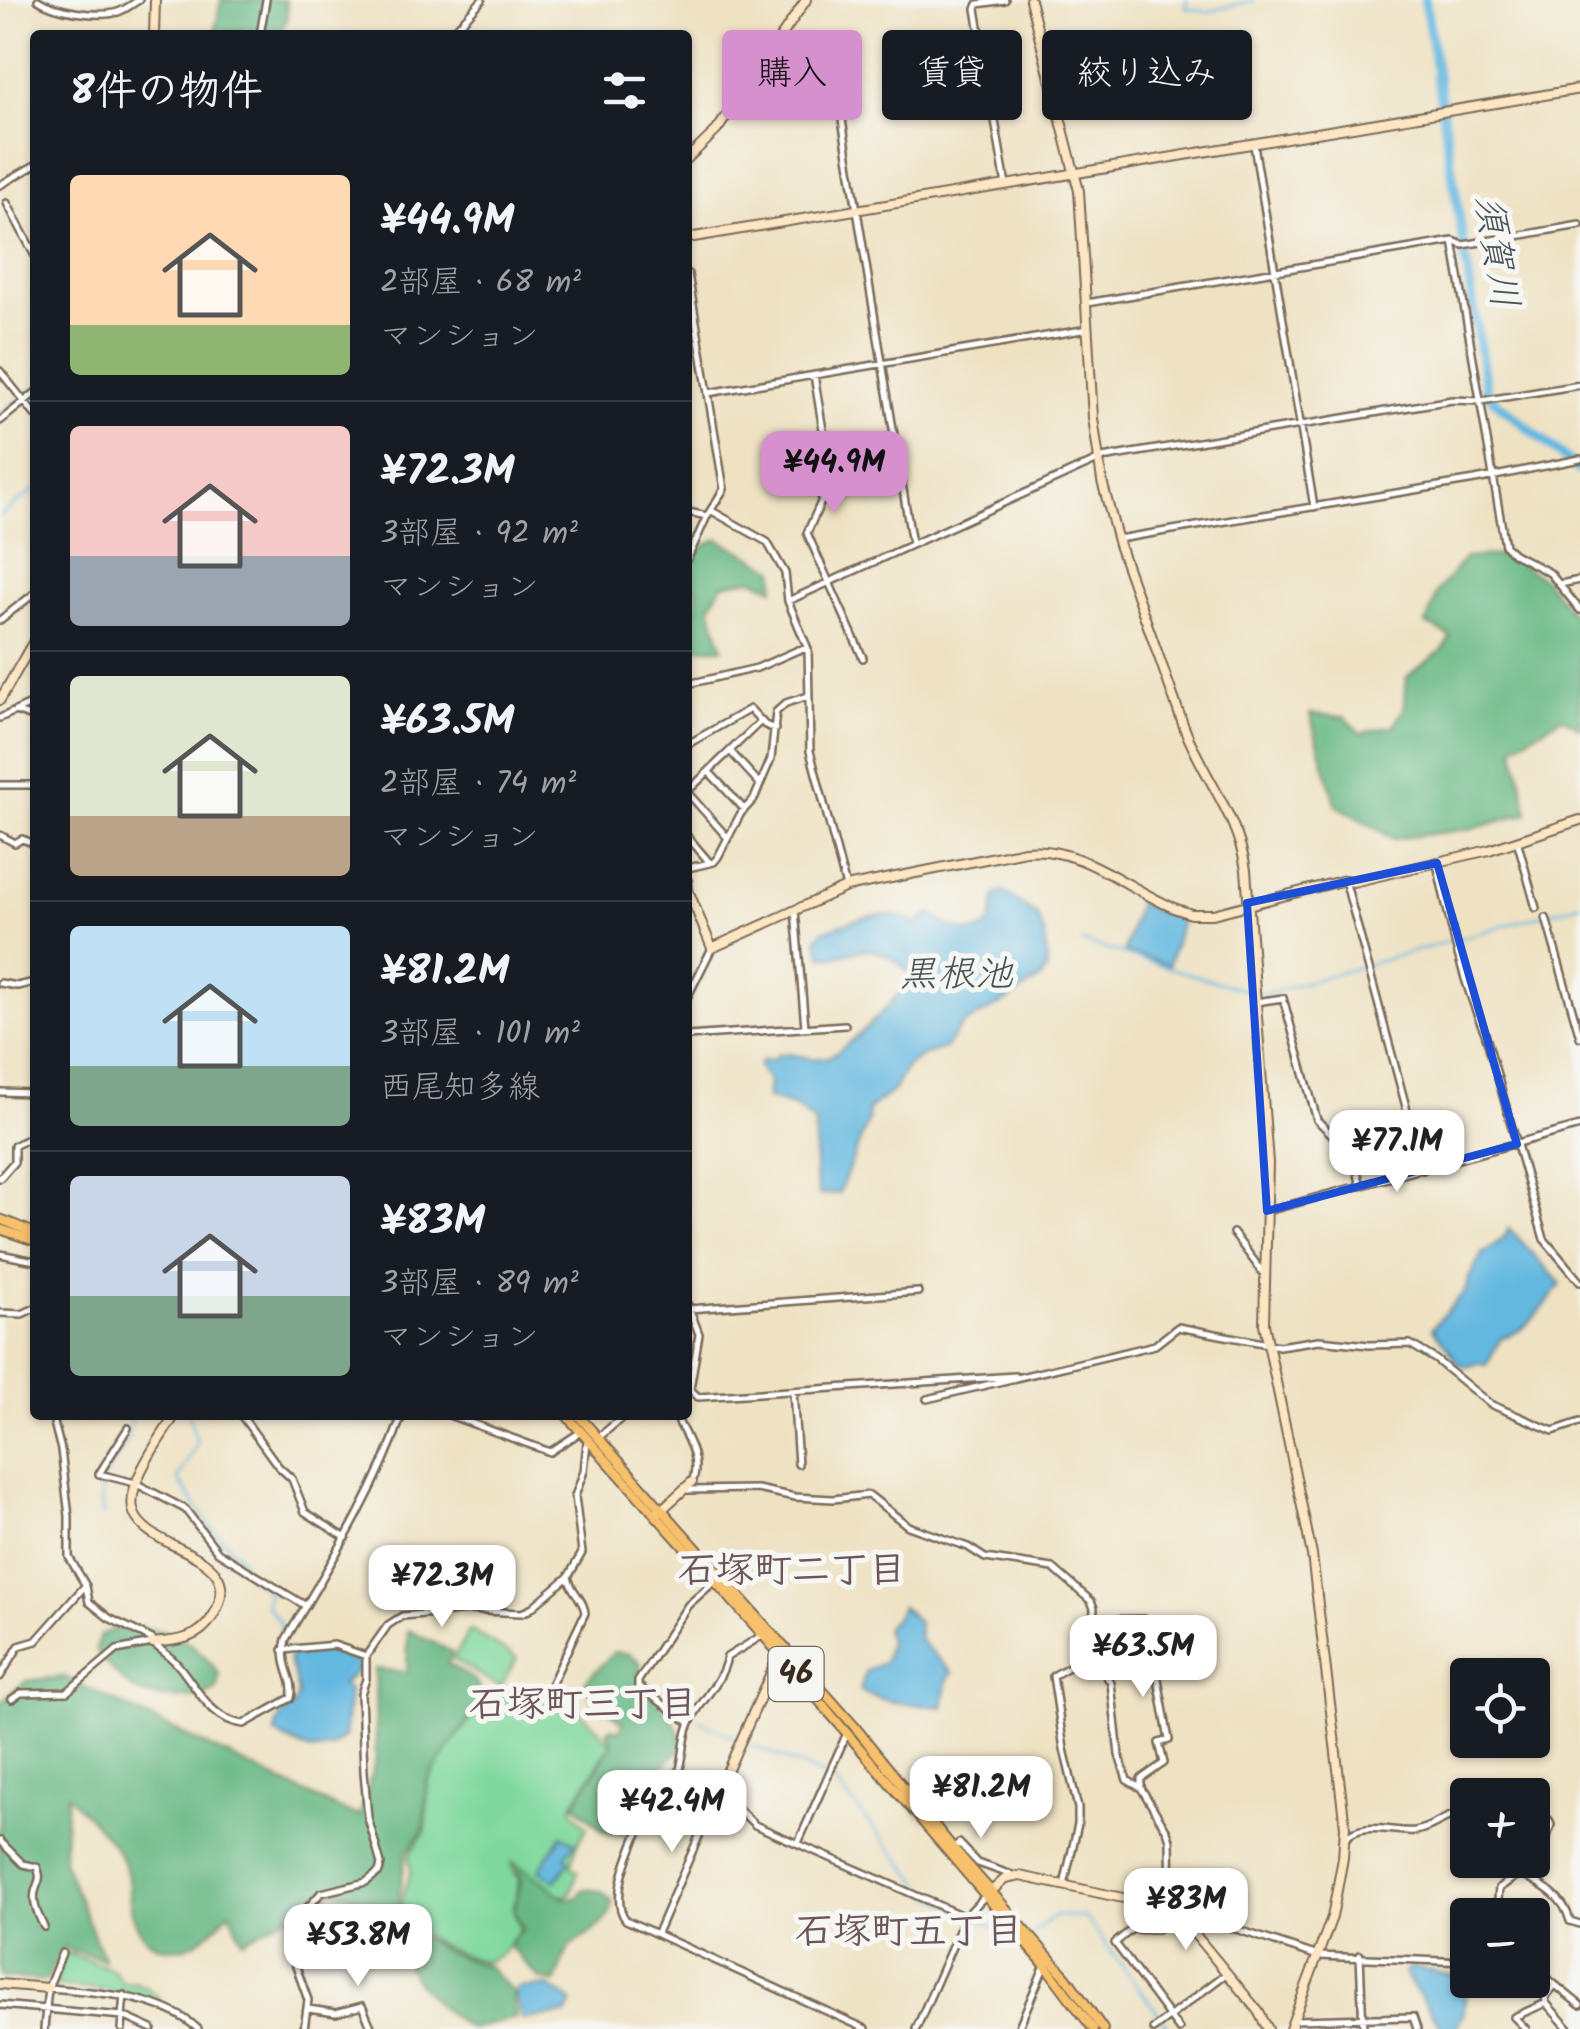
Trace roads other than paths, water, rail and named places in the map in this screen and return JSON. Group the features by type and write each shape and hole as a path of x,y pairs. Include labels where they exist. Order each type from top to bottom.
{"main road":[{"path":"0,1220 30,1235"},
{"path":"0,1229 30,1236"},
{"name":"46","path":"570,1420 763,1636 781,1649 847,1733 1027,1939 1067,1978 1103,2029"},
{"name":"46","path":"582,1420 953,1848 987,1894"},
{"name":"46","path":"1027,1939 1093,2029"}],"street":[{"path":"38,0 50,6 106,14 120,12 139,0"},
{"path":"154,30 155,0"},
{"path":"261,30 266,0"},
{"path":"455,30 482,0"},
{"path":"784,30 806,0"},
{"path":"1006,0 978,4 976,8 1006,185"},
{"path":"1030,0 1081,208 1098,460 1118,539 1194,753 1236,826 1246,870 1268,1163 1264,1274 1267,1344 1312,1555 1343,1796 1344,1839 1338,1888 1293,2025 1413,2017 1417,2029"},
{"path":"692,237 1580,90"},
{"path":"692,154 724,120"},
{"path":"842,120 912,544"},
{"path":"1254,144 1314,507"},
{"path":"0,185 30,169"},
{"path":"6,203 30,247"},
{"path":"1087,303 1453,241 1463,245 1580,225"},
{"path":"1453,241 1506,546 1550,573 1580,610"},
{"path":"692,298 724,489 692,549"},
{"path":"708,393 1088,328"},
{"path":"0,371 30,410"},
{"path":"814,374 828,460 822,502 806,530 863,658"},
{"path":"788,601 1098,460 1452,400 1481,401 1580,384"},
{"path":"0,421 30,397"},
{"path":"1118,539 1580,459"},
{"path":"692,512 709,513 767,542 784,573 788,601 808,650 810,751 846,887"},
{"path":"1560,584 1580,580"},
{"path":"0,620 30,596"},
{"path":"0,700 30,648"},
{"path":"692,683 757,668 798,650 808,650"},
{"path":"692,867 718,857 744,809 754,799 771,759 776,712 781,706 808,696"},
{"path":"0,718 30,704"},
{"path":"692,742 750,709 775,729"},
{"path":"15,711 30,716"},
{"path":"692,788 761,721"},
{"path":"730,752 760,784"},
{"path":"709,772 744,809"},
{"path":"0,785 30,785"},
{"path":"692,797 727,837"},
{"path":"692,988 712,948 846,887 1025,851 1045,850 1076,858 1151,898 1191,914 1214,914 1345,880 1354,882 1437,863 1580,820"},
{"path":"0,835 15,843 22,838 30,842"},
{"path":"1517,840 1536,908"},
{"path":"692,842 710,862"},
{"path":"1437,863 1454,938 1544,1239 1580,1282"},
{"path":"1345,880 1423,1170"},
{"path":"692,902 712,948"},
{"path":"795,909 805,1027"},
{"path":"1546,918 1580,1037"},
{"path":"0,982 16,986 30,983"},
{"path":"1255,996 1284,998 1317,1120 1352,1156 1361,1186"},
{"path":"692,1036 846,1025"},
{"path":"0,1092 30,1093"},
{"path":"1268,1211 1580,1126"},
{"path":"0,1178 14,1162 14,1146 30,1138"},
{"path":"1233,1233 1264,1274"},
{"path":"0,1254 30,1261"},
{"path":"692,1307 918,1292"},
{"path":"0,1313 30,1310"},
{"path":"692,1318 698,1334 692,1374"},
{"path":"927,1399 1155,1345 1178,1327 1278,1346 1319,1340 1369,1345 1402,1342 1435,1359 1490,1404 1515,1417 1554,1431 1580,1422"},
{"path":"692,1393 793,1391 1020,1377"},
{"path":"793,1391 798,1464"},
{"path":"53,1420 69,1516 69,1557 93,1606 152,1640 216,1711 237,1724 250,1722 291,1698 292,1685 283,1663 286,1639 347,1538 386,1460 400,1420"},
{"path":"12,1698 21,1693 67,1692 116,1650 180,1641 201,1630 215,1613 220,1587 208,1563 157,1536 132,1510 135,1483 172,1420"},
{"path":"245,1420 294,1482 305,1512 347,1538"},
{"path":"463,1420 550,1452 580,1432"},
{"path":"598,1438 619,1420"},
{"path":"654,1516 690,1486 696,1474 693,1453 677,1420"},
{"path":"128,1428 103,1475 135,1483 185,1509 218,1552 306,1606"},
{"path":"304,2029 306,1995 284,1936 286,1930 322,1893 366,1882 379,1872 381,1864 368,1818 364,1772 361,1694 366,1679 366,1656 388,1625 402,1616 468,1610 521,1613 530,1610 568,1577 582,1553 575,1496 588,1442"},
{"path":"690,1486 757,1489 833,1499 869,1495 908,1526 968,1546 985,1558 1053,1568 1091,1601 1095,1620 1091,1654 1111,1683 1120,1755 1128,1780 1142,1788"},
{"path":"550,1687 585,1613 570,1590 568,1577"},
{"path":"690,1723 638,1686 638,1681 688,1605 714,1582"},
{"path":"0,1676 19,1646 36,1641 86,1586"},
{"path":"1095,1620 1143,1619 1148,1623 1169,1740 1159,1743 1164,1764 1141,1779 1170,1840 1173,1909 1268,2029"},
{"path":"763,1636 727,1657 724,1672 690,1723 673,1786 648,1808 618,1892 618,1909 626,1920 866,2029"},
{"path":"283,1650 334,1645 366,1656"},
{"path":"657,1933 781,1649"},
{"path":"1063,1885 1078,1824 1078,1808 1053,1676 1091,1654"},
{"path":"798,1843 847,1733"},
{"path":"680,1771 719,1790 755,1824 966,1918"},
{"path":"1344,1839 1358,1829 1424,1829 1450,1815"},
{"path":"0,1841 23,1864 37,1867 40,1884 34,1894 36,1912 44,1927"},
{"path":"953,1848 960,1843 978,1863 1020,1876 1157,1904 1318,1956 1450,1961"},
{"path":"1498,1898 1501,1886 1521,1873 1563,1902 1570,1921 1580,1924"},
{"path":"916,2029 966,1918 1005,1879 1020,1876"},
{"path":"1157,1904 1157,1930 1132,1929 1115,1943 1166,2020 1179,2029"},
{"path":"44,2029 48,1988 62,1953"},
{"path":"1360,1955 1363,2029"},
{"path":"1018,2029 1045,1966"},
{"path":"1153,2029 1227,1973"},
{"path":"1550,1981 1580,2006"},
{"path":"0,1984 124,1995 189,2020 198,2029"},
{"path":"1555,1985 1545,1998 1546,2004 1566,2028"},
{"path":"122,2029 124,1995"},
{"path":"1526,2029 1514,2016 1546,2004"},
{"path":"0,2005 123,2016 152,2029"},
{"path":"308,2009 336,2013 362,2006 372,2029"}],"water":[{"name":"黒根池","path":"1004,892 1037,916 1045,936 1047,970 1005,1002 962,1025 946,1047 906,1067 894,1090 867,1111 869,1118 839,1193 819,1195 815,1123 796,1107 767,1098 769,1082 759,1067 761,1061 776,1059 778,1054 819,1059 834,1054 887,1007 910,973 871,950 822,956 817,939 823,931 882,915 917,924 931,913 951,927 976,932 989,924 995,898"},
{"path":"1138,902 1155,911 1182,916 1169,965 1124,952"},
{"path":"1509,1228 1561,1284 1528,1323 1501,1338 1486,1365 1466,1367 1458,1364 1432,1328 1467,1289 1482,1254 1504,1238"},
{"path":"901,1606 918,1622 919,1639 952,1673 943,1707 890,1701 860,1691 866,1671 884,1662 889,1641 885,1628"},
{"path":"320,1651 359,1661 358,1670 342,1684 349,1692 344,1737 332,1747 311,1751 275,1734 298,1692 288,1660 293,1654"},
{"path":"562,1835 575,1843 565,1857 570,1861 556,1881 539,1870"},
{"path":"1411,1967 1450,1975 1450,1998 1465,1998 1456,2029 1443,2029 1404,1973"},
{"path":"548,1986 572,2001 567,2014 522,2019 515,1992 518,1988"}],"waterway":[{"path":"1187,0 1185,8 1208,12 1253,0"},
{"name":"須賀川","path":"1425,0 1487,394 1580,471"},
{"path":"0,414 30,391"},
{"path":"0,516 30,493"},
{"path":"1082,942 1261,995 1580,904"},
{"path":"0,1257 30,1264"},
{"path":"103,1516 100,1483 128,1440 130,1420"},
{"path":"190,1420 197,1443 178,1479 210,1527 243,1564"},
{"path":"248,1576 268,1591 266,1605 281,1624 281,1643"},
{"path":"699,1720 738,1739"},
{"path":"745,1742 832,1779 930,1895 1024,1942"},
{"path":"1033,1933 1054,1916 1085,1917 1170,2029"}],"district":[{"name":"石塚町二丁目","path":"792,1572"},
{"name":"石塚町三丁目","path":"583,1706"},
{"name":"石塚町五丁目","path":"909,1933"}]}
